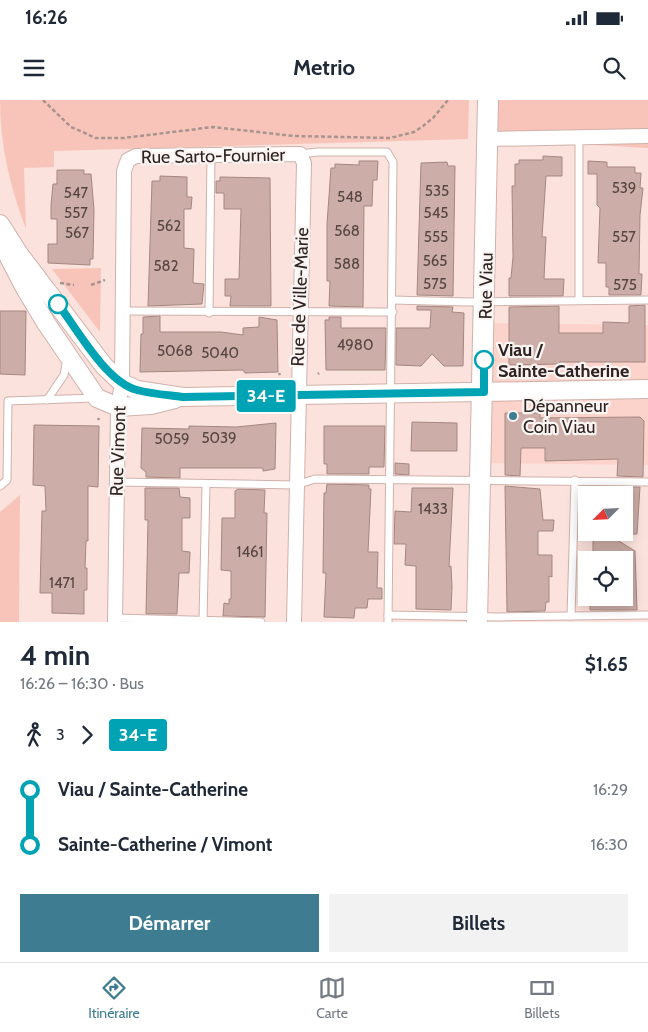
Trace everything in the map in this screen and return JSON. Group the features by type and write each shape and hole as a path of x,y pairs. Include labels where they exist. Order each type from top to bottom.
{"main road":[{"name":"Rue Viau","path":"477,619 484,392 488,100"}],"street":[{"path":"488,139 648,136"},
{"name":"Rue Sarto-Fournier","path":"128,160 136,156 300,154"},
{"name":"Rue de Ville-Marie","path":"294,622 304,163 300,154"},
{"name":"Rue Vimont","path":"115,620 118,407 122,383 124,170 128,160"},
{"path":"0,224 4,244 25,288 68,356 98,398 118,407 151,405 183,397"},
{"path":"4,244 104,366 122,383 137,390 183,397 648,389"}],"lane":[{"path":"579,136 579,299"},
{"path":"300,154 318,152 386,152 393,162 393,312 388,618 477,619 648,615"},
{"path":"209,313 211,155"},
{"path":"393,300 485,302 579,299 648,300"},
{"path":"122,311 209,313 393,312"},
{"path":"47,400 64,375 68,356"},
{"path":"0,486 7,480 8,401 98,398"},
{"path":"117,482 206,485 296,485 315,479 648,482"},
{"path":"571,616 575,480"},
{"path":"203,620 206,485"},
{"path":"115,620 261,622"}],"path":[{"path":"43,100 71,127 95,138 124,138 213,128 294,136 390,138 414,132 433,118 448,100"},
{"path":"55,280 60,283 74,285"},
{"path":"91,285 105,280"}],"shaded area":[{"path":"0,100 469,100 468,139 54,151 54,167 24,168 26,229 7,166 0,117"},
{"path":"488,100 648,100 648,148 488,139"},
{"path":"101,268 100,332 52,269"},
{"path":"485,323 648,325 648,465 482,463"},
{"path":"20,495 19,622 0,622 0,512"}],"building":[{"path":"543,156 562,157 562,176 546,176 542,237 546,237 544,279 564,279 563,296 509,296 509,278 511,278 513,257 512,186 515,186 515,164 519,164 519,160 543,160"},
{"path":"359,161 378,161 377,180 373,180 372,206 364,206 363,307 329,306 330,281 327,281 327,224 331,168 335,168 335,164 359,165"},
{"path":"588,161 607,162 607,167 635,167 635,173 641,173 640,188 643,188 640,215 639,274 642,274 641,295 609,295 609,287 606,287 606,263 598,263 600,208 597,205 597,174 588,174"},
{"path":"447,162 448,166 455,166 453,296 417,295 421,163"},
{"path":"57,170 84,170 84,174 91,174 94,210 93,259 90,259 90,265 48,263 48,244 57,244 57,219 51,219 51,205 53,184 57,184"},
{"path":"160,176 187,177 187,197 192,197 191,209 184,209 184,248 194,249 193,283 204,284 202,304 148,306 152,181 160,181"},
{"path":"220,177 270,178 271,306 230,306 231,296 225,296 225,279 239,279 241,209 224,209 224,193 216,193 216,181 220,181"},
{"path":"645,305 645,362 560,362 560,364 509,365 509,307 559,306 559,333 603,333 603,322 629,323 629,306"},
{"path":"417,306 453,307 452,312 464,313 463,366 444,366 432,354 421,366 396,365 396,328 430,328 431,310 417,310"},
{"path":"0,311 26,311 25,375 0,374"},
{"path":"160,316 160,332 221,332 243,335 243,328 259,327 259,317 277,320 278,372 245,373 243,370 140,372 143,317"},
{"path":"329,317 341,317 341,328 386,328 385,370 326,370 325,320 329,320"},
{"path":"505,413 540,413 540,418 640,417 644,421 643,477 617,476 618,459 545,461 545,448 521,448 520,476 505,475"},
{"path":"412,422 457,423 457,451 411,451"},
{"path":"276,423 275,469 263,471 263,468 180,468 180,478 146,477 146,472 141,468 142,428 189,429 189,426 236,427"},
{"path":"34,425 99,426 98,487 88,486 88,541 86,541 85,568 87,568 87,590 84,590 84,614 52,613 52,593 40,593 42,511 46,511 45,486 33,485"},
{"path":"324,426 385,426 384,467 369,467 369,474 327,474 327,464 324,464"},
{"path":"395,463 409,464 409,475 395,474"},
{"path":"327,484 369,485 369,489 371,489 368,552 378,552 377,588 382,588 382,599 368,599 367,608 355,608 354,618 324,617 326,573 323,573 324,493 326,493"},
{"path":"505,486 540,489 543,520 554,520 553,531 538,531 538,555 552,555 552,577 549,576 549,602 546,602 545,611 507,612"},
{"path":"633,487 640,487 637,534 633,534"},
{"path":"145,488 179,488 180,497 190,498 190,518 182,518 182,551 190,552 189,573 179,573 177,614 146,614 148,520 145,520"},
{"path":"412,488 453,488 449,567 451,566 451,610 416,609 416,566 405,565 406,544 394,544 395,511 411,512"},
{"path":"238,489 265,490 264,513 267,513 265,617 223,616 224,603 229,604 229,599 231,599 231,571 221,570 222,518 235,518 235,491"},
{"path":"593,541 619,541 635,551 637,610 590,610 590,606 633,606 633,551 593,551"}],"bus line":[{"name":"34-E","path":"58,304 104,366 122,383 137,390 183,397 484,392 484,360"}],"place":[{"name":"Viau / Sainte-Catherine","path":"484,360"},
{"name":"Dépanneur Coin Viau","path":"513,416"}]}
